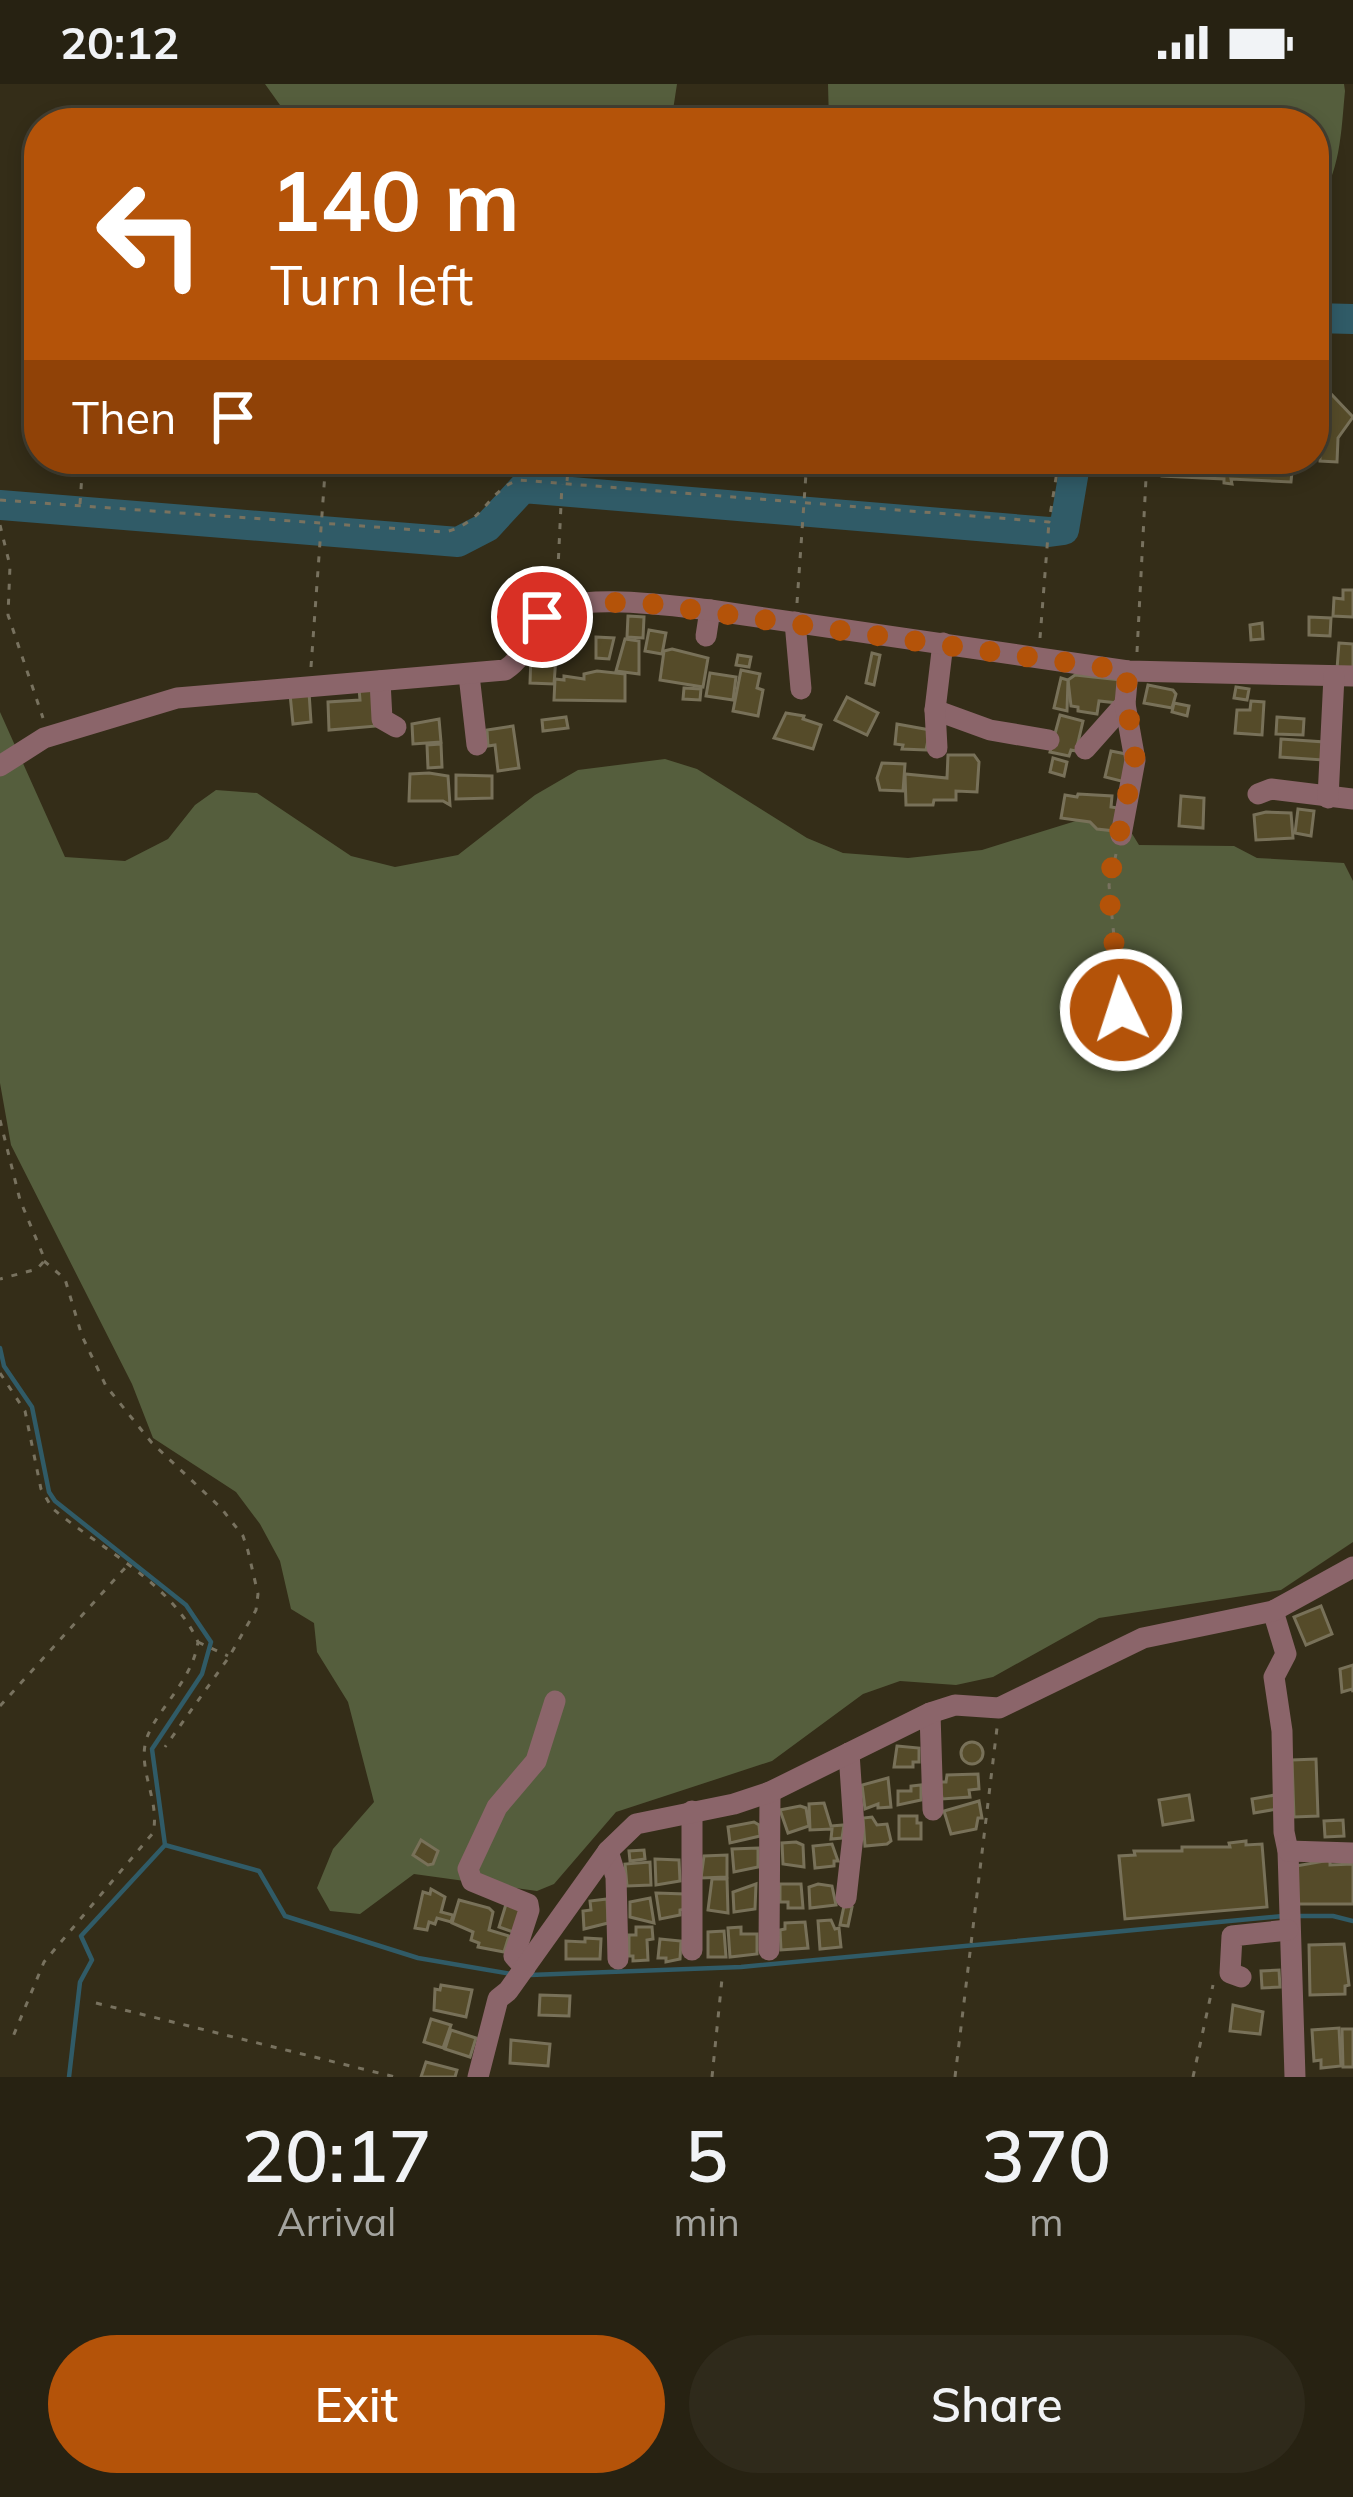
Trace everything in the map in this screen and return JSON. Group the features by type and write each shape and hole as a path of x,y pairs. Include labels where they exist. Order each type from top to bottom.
{"street":[{"path":"0,766 47,737 177,698 505,670 516,663 542,617 556,608 612,603 710,610 1132,671 1343,676 1328,798"},
{"path":"706,636 710,610"},
{"path":"795,622 801,689"},
{"path":"937,748 934,710 943,643"},
{"path":"1121,835 1135,760 1125,704 1132,671"},
{"path":"469,675 477,745"},
{"path":"380,682 382,719 396,727"},
{"path":"1085,749 1125,704"},
{"path":"934,710 990,730 1048,740"},
{"path":"1258,794 1271,789 1353,799"},
{"path":"478,2077 498,1999 525,1969 608,1851 636,1824 770,1792 930,1714 955,1705 999,1708 1143,1638 1274,1611 1353,1567"},
{"path":"1274,1611 1286,1654 1274,1676 1288,1851 1294,2077"},
{"path":"525,1969 514,1956 528,1904 472,1881 468,1869 496,1807 536,1761 555,1701"},
{"path":"930,1714 933,1810"},
{"path":"846,1898 854,1827 849,1753"},
{"path":"769,1950 770,1792"},
{"path":"692,1811 692,1950"},
{"path":"608,1851 616,1876 618,1959"},
{"path":"1288,1851 1353,1852"},
{"path":"1241,1977 1230,1973 1232,1936 1288,1930"}],"path":[{"path":"80,506 82,474"},
{"path":"310,687 325,474"},
{"path":"556,608 566,474"},
{"path":"795,622 806,474"},
{"path":"1039,657 1048,524 1056,474"},
{"path":"1132,671 1146,474"},
{"path":"0,500 445,532 474,521 512,481 1048,524"},
{"path":"0,525 10,566 8,615 47,737"},
{"path":"1121,835 1108,885 1121,1010"},
{"path":"0,1120 20,1201 45,1253 37,1269 0,1279"},
{"path":"44,1261 65,1279 82,1336 106,1386 152,1443 221,1508 243,1536 259,1600 229,1657 165,1747"},
{"path":"0,1373 25,1411 44,1497 52,1508 172,1604 199,1642 229,1657"},
{"path":"0,1706 126,1566"},
{"path":"12,2039 44,1962 153,1833 146,1741 191,1669 199,1642"},
{"path":"956,2077 999,1708"},
{"path":"1193,2077 1216,1973"},
{"path":"712,2077 722,1979"},
{"path":"96,2003 395,2077"}],"green space":[{"path":"265,84 677,84 673,108 280,105"},
{"path":"828,84 1344,84 1345,91 1341,137 1329,183 1329,108 829,108"},
{"path":"0,712 65,857 125,861 168,839 195,805 216,790 257,793 351,856 395,867 458,855 535,795 578,770 665,759 697,769 807,838 843,853 908,858 982,850 1099,818 1131,832 1139,845 1234,846 1257,858 1344,863 1353,881 1353,1542 1281,1590 1099,1618 993,1677 956,1685 900,1681 863,1694 772,1761 616,1812 554,1884 537,1891 414,1874 360,1914 330,1911 317,1888 333,1849 374,1802 348,1702 317,1652 314,1623 291,1609 280,1561 260,1524 236,1492 153,1438 132,1384 11,1145 0,1083"}],"building":[{"path":"1329,392 1353,417 1338,438 1337,462 1329,462"},
{"path":"1292,474 1291,482 1231,479 1232,484 1224,479 1162,476"},
{"path":"1343,590 1353,590 1353,617 1333,616 1334,598 1343,599"},
{"path":"628,616 644,617 643,638 627,637"},
{"path":"1309,617 1331,618 1330,636 1309,635"},
{"path":"1262,623 1263,639 1251,640 1250,625"},
{"path":"649,630 666,633 662,654 645,651"},
{"path":"596,637 614,638 609,659 596,658"},
{"path":"625,639 639,641 639,674 616,671"},
{"path":"1339,643 1353,644 1353,670 1337,669"},
{"path":"664,651 708,658 703,687 660,680"},
{"path":"872,653 880,655 874,685 866,683"},
{"path":"738,655 751,657 749,667 736,665"},
{"path":"531,656 556,657 554,684 530,683"},
{"path":"741,670 760,674 757,688 763,690 758,716 733,711"},
{"path":"710,673 736,677 733,700 706,696"},
{"path":"584,674 625,674 625,701 554,700 555,679 584,679"},
{"path":"1075,675 1121,680 1118,703 1099,701 1097,714 1078,711 1071,706 1068,680"},
{"path":"1061,678 1068,680 1067,711 1054,708"},
{"path":"1148,685 1173,690 1172,708 1144,703"},
{"path":"374,687 377,726 329,730 328,702 360,700 359,688"},
{"path":"1236,687 1249,689 1247,700 1234,698"},
{"path":"684,688 701,689 700,700 683,699"},
{"path":"309,692 311,722 293,724 290,694"},
{"path":"847,697 878,713 867,735 835,720"},
{"path":"1251,701 1264,702 1262,735 1235,733 1237,710 1250,710"},
{"path":"1174,703 1189,706 1187,716 1172,712"},
{"path":"786,713 821,725 813,749 774,738"},
{"path":"1060,715 1083,721 1076,751 1071,750 1069,756 1050,752"},
{"path":"566,717 568,728 543,731 542,720"},
{"path":"1277,717 1304,719 1303,735 1276,734"},
{"path":"439,719 441,742 413,744 412,724"},
{"path":"897,724 930,730 926,750 895,744"},
{"path":"513,726 519,768 498,771 495,745 488,746 487,730"},
{"path":"1281,739 1324,742 1323,760 1280,757"},
{"path":"441,744 442,767 428,768 427,745"},
{"path":"1111,751 1131,755 1125,782 1105,777"},
{"path":"948,755 974,755 979,762 977,792 956,791 956,800 934,800 933,805 906,805 905,774 947,778"},
{"path":"1053,758 1067,762 1064,776 1050,772"},
{"path":"882,763 905,764 903,791 880,790 877,778"},
{"path":"410,774 448,776 450,805 409,801"},
{"path":"456,775 492,776 492,798 456,799"},
{"path":"1065,795 1112,796 1111,807 1118,808 1115,831 1061,818"},
{"path":"1181,796 1204,798 1203,828 1179,826"},
{"path":"1298,809 1314,811 1311,836 1295,833"},
{"path":"1291,813 1293,838 1256,840 1254,815"},
{"path":"1321,1606 1332,1634 1306,1645 1294,1617"},
{"path":"1353,1665 1353,1692 1342,1692 1340,1669"},
{"path":"972,1742 983,1753 972,1764 961,1753"},
{"path":"897,1746 919,1748 919,1762 913,1762 913,1767 894,1767"},
{"path":"1316,1759 1318,1816 1294,1817 1292,1760"},
{"path":"978,1774 979,1789 969,1790 970,1797 942,1799 940,1782 946,1782 947,1775"},
{"path":"888,1778 891,1807 878,1808 878,1804 865,1809 862,1785"},
{"path":"921,1785 921,1800 898,1805 898,1791"},
{"path":"1189,1795 1193,1820 1163,1825 1159,1800"},
{"path":"1275,1795 1277,1809 1254,1813 1252,1799"},
{"path":"979,1801 982,1818 976,1829 951,1834 944,1811"},
{"path":"824,1803 831,1826 844,1825 842,1838 831,1839 832,1829 810,1830 809,1804"},
{"path":"806,1808 809,1826 788,1833 780,1810"},
{"path":"899,1816 917,1816 921,1839 899,1839"},
{"path":"872,1817 877,1825 887,1824 891,1841 887,1844 865,1846 863,1818"},
{"path":"1343,1820 1344,1836 1325,1837 1324,1821"},
{"path":"754,1822 760,1836 730,1843 728,1827"},
{"path":"421,1840 438,1851 433,1864 413,1855"},
{"path":"1246,1841 1246,1845 1262,1844 1267,1907 1125,1919 1119,1856 1135,1855 1134,1851 1182,1851 1182,1847 1230,1847 1229,1843"},
{"path":"782,1843 803,1845 804,1867 783,1864"},
{"path":"832,1844 838,1861 834,1866 815,1868 813,1846"},
{"path":"758,1848 758,1867 734,1872 732,1849"},
{"path":"644,1850 645,1859 630,1861 629,1851"},
{"path":"727,1855 727,1877 701,1878 704,1856"},
{"path":"655,1859 679,1860 680,1881 656,1885"},
{"path":"1330,1860 1330,1865 1353,1864 1353,1904 1297,1904 1296,1866"},
{"path":"650,1862 651,1885 627,1886 625,1864"},
{"path":"712,1879 727,1879 728,1913 708,1910"},
{"path":"756,1884 755,1909 734,1912 733,1892"},
{"path":"780,1884 801,1884 803,1908 788,1908 788,1902 780,1902"},
{"path":"832,1886 836,1905 810,1908 809,1887"},
{"path":"431,1889 445,1897 441,1912 453,1915 451,1922 437,1918 427,1930 415,1928 423,1892 430,1894"},
{"path":"656,1893 685,1894 686,1909 660,1919"},
{"path":"650,1898 654,1923 630,1917 630,1902"},
{"path":"607,1899 608,1923 584,1929 583,1911 591,1910 590,1901"},
{"path":"459,1900 493,1912 489,1930 509,1936 504,1952 478,1947 471,1940 473,1932 452,1923"},
{"path":"507,1901 524,1907 513,1932 499,1927"},
{"path":"844,1906 852,1907 848,1926 840,1925"},
{"path":"831,1920 839,1928 841,1947 820,1949 818,1921"},
{"path":"805,1922 808,1948 781,1950 780,1930 785,1923"},
{"path":"636,1927 652,1927 648,1960 633,1961 629,1956 629,1935 636,1935"},
{"path":"741,1927 741,1934 757,1934 757,1954 730,1957 728,1928"},
{"path":"724,1931 726,1957 708,1957 708,1932"},
{"path":"585,1938 601,1939 600,1959 566,1959 566,1941 585,1942"},
{"path":"660,1939 681,1941 680,1959 666,1962 658,1958"},
{"path":"1344,1944 1349,1985 1345,1994 1310,1995 1309,1945"},
{"path":"1279,1970 1280,1987 1262,1988 1261,1971"},
{"path":"441,1985 472,1990 466,2017 434,2010 435,1989 440,1990"},
{"path":"540,1995 570,1996 569,2016 539,2015"},
{"path":"1233,2005 1263,2012 1260,2034 1230,2031"},
{"path":"431,2019 451,2025 443,2048 424,2042"},
{"path":"1339,2028 1341,2066 1321,2068 1321,2060 1314,2061 1312,2030"},
{"path":"1342,2029 1353,2029 1353,2067 1343,2067"},
{"path":"451,2030 476,2038 470,2057 445,2049"},
{"path":"511,2040 550,2044 548,2066 510,2063"},
{"path":"426,2062 457,2070 455,2077 421,2077"}],"waterway":[{"path":"1329,318 1353,319"},
{"path":"0,505 458,542 487,527 523,488 1049,532 1064,530 1073,474"},
{"path":"0,1348 4,1366 32,1407 49,1492 55,1501 186,1605 211,1642 202,1674 152,1749 165,1845 81,1936 92,1960 80,1982 69,2077"},
{"path":"165,1845 259,1871 285,1916 418,1958 512,1974"},
{"path":"530,1975 741,1967 1283,1916"},
{"path":"1295,1916 1353,1921"}],"route":[{"path":"542,617 556,608 578,605 646,603 1128,671 1125,704 1135,760 1108,885 1121,1010"}]}
